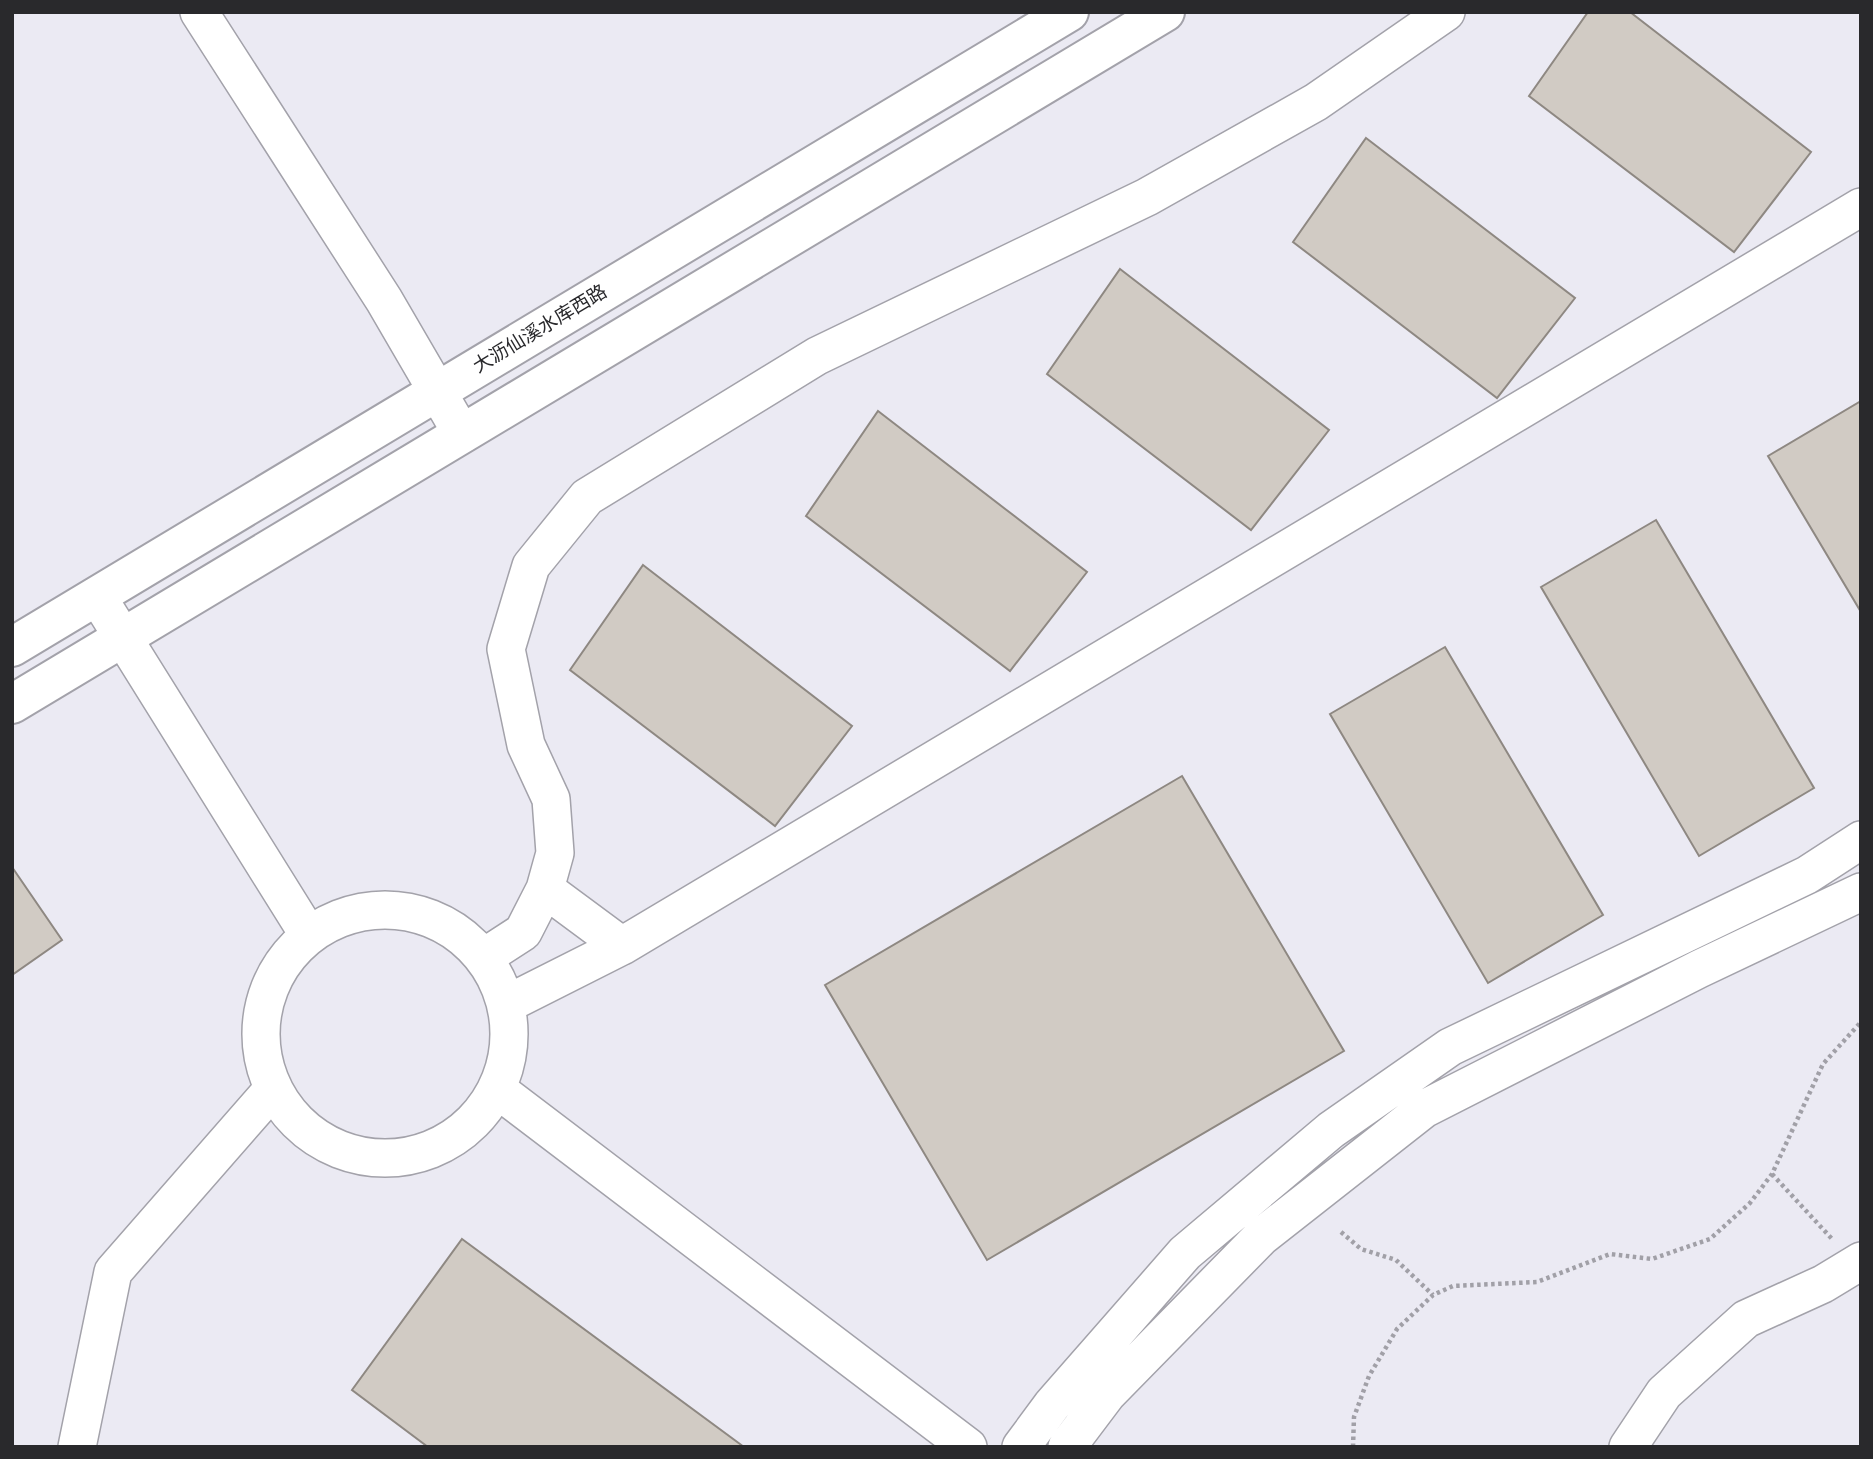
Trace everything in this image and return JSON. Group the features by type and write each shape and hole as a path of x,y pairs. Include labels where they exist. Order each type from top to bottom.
{"street":[{"path":"199,12 384,300 462,434"},
{"name":"大沥仙溪水库西路","path":"12,647 1069,12"},
{"path":"12,704 1166,12"},
{"path":"483,957 523,932 545,889 555,853 551,799 526,746 506,649 531,565 587,497 817,356 1147,197 1304,109 1446,12"},
{"path":"507,1004 622,946 1861,207"},
{"path":"97,596 309,934"},
{"path":"1021,1447 1052,1405 1185,1254 1331,1130 1450,1047 1807,875 1861,840"},
{"path":"545,889 622,946"},
{"path":"1067,1447 1107,1394 1261,1237 1424,1109 1699,969 1861,892"},
{"path":"385,908 427,915 464,936 483,957 492,968 507,1004 510,1049 498,1090 473,1124 438,1147 397,1158 357,1155 320,1140 290,1114 272,1089 261,1040 264,1000 281,964 309,934 343,915 385,908"},
{"path":"77,1447 113,1272 272,1089"},
{"path":"498,1090 968,1447"},
{"path":"1628,1447 1664,1393 1746,1319 1822,1284 1858,1263"}],"path":[{"path":"1353,1447 1354,1417 1369,1376 1397,1329 1433,1295 1453,1286 1537,1282 1610,1254 1652,1259 1710,1239 1750,1203 1772,1174 1823,1064 1861,1022"},
{"path":"1772,1174 1858,1263"},
{"path":"1341,1232 1361,1249 1396,1260 1433,1295"}],"building":[{"path":"1588,12 1630,12 1811,152 1734,252 1529,96"},
{"path":"1366,138 1575,298 1497,398 1293,242"},
{"path":"1120,269 1329,430 1251,530 1047,374"},
{"path":"1861,401 1861,612 1768,456"},
{"path":"878,411 1087,572 1010,671 806,516"},
{"path":"1656,520 1814,788 1699,856 1541,587"},
{"path":"643,565 852,726 775,826 570,670"},
{"path":"1445,647 1603,915 1488,983 1330,714"},
{"path":"1182,776 1344,1051 987,1260 825,985"},
{"path":"12,867 62,940 12,975"},
{"path":"462,1239 744,1447 428,1447 352,1390"}]}
